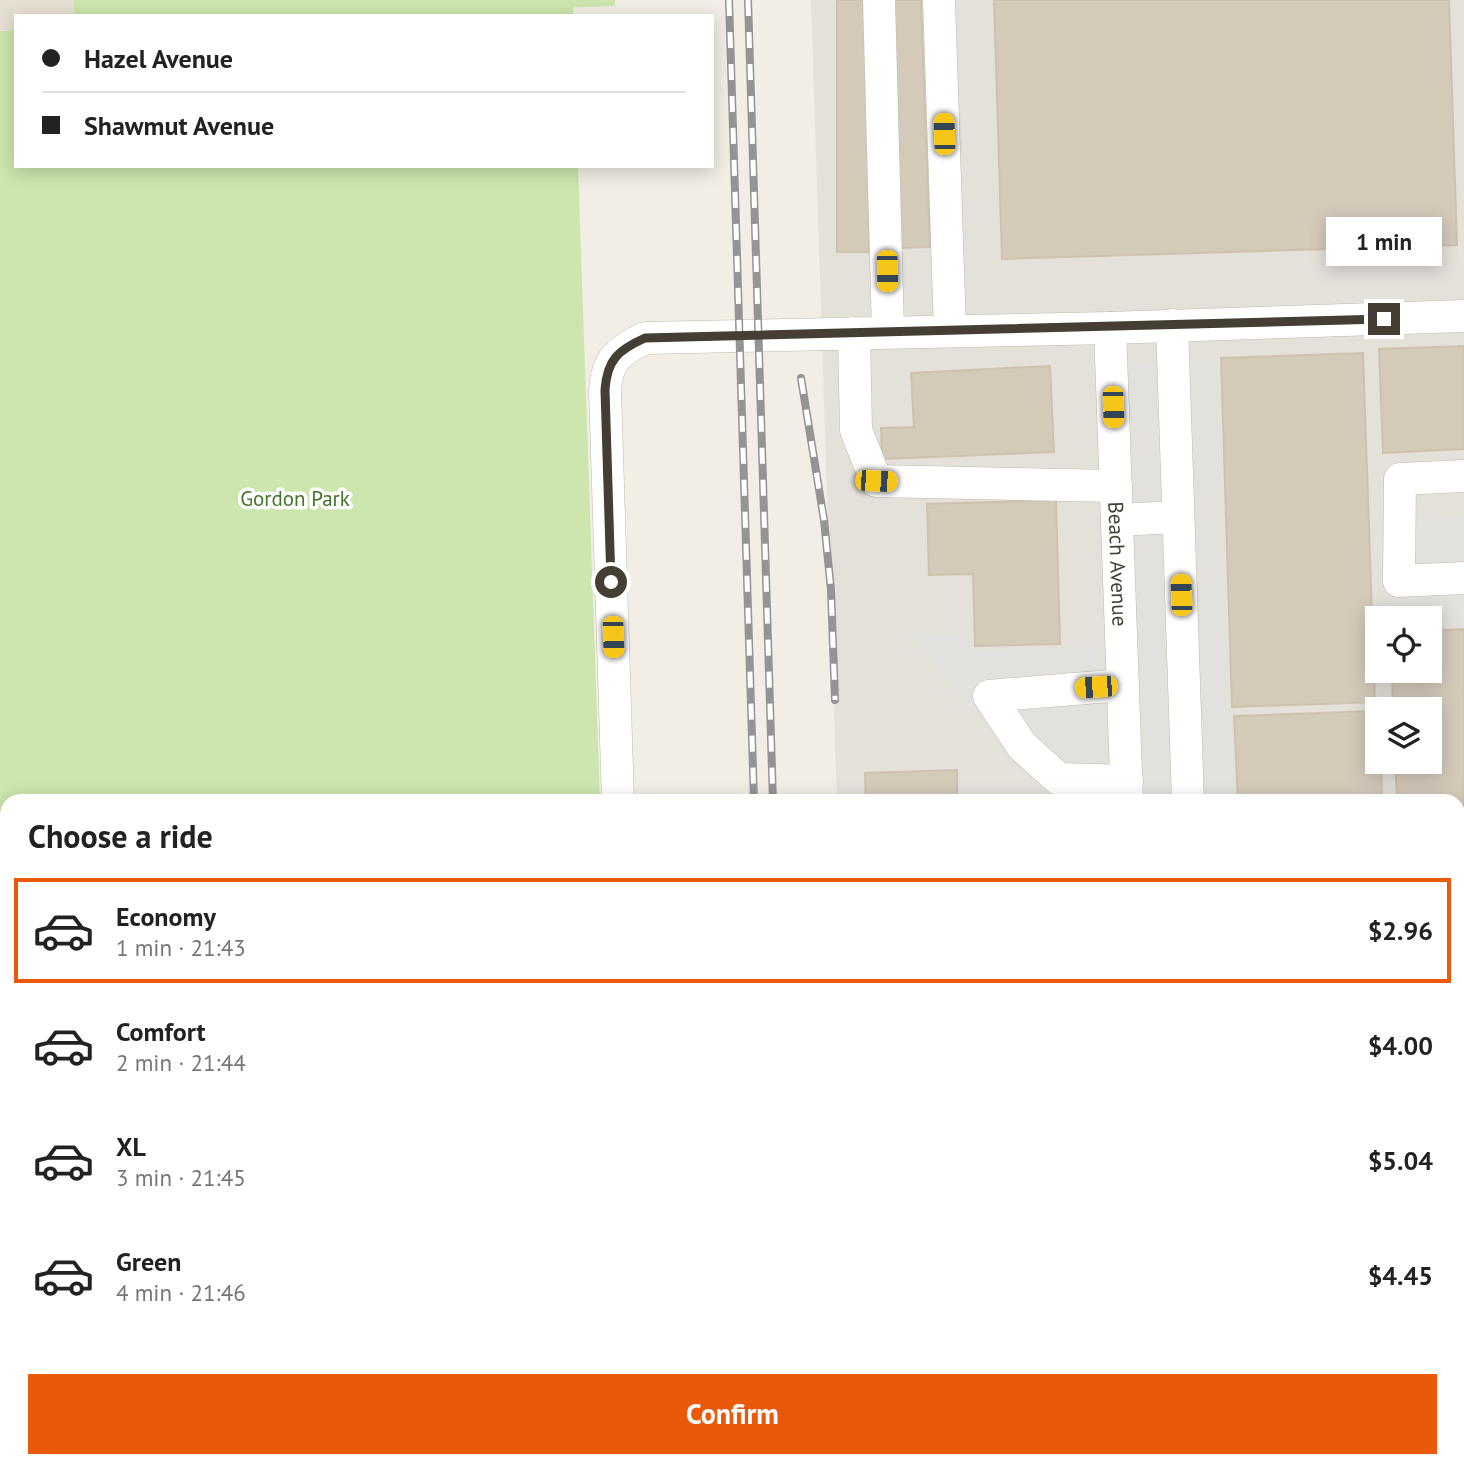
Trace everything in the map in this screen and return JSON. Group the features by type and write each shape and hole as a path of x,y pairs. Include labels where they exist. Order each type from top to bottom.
{"street":[{"path":"879,0 888,332"},
{"path":"939,0 950,331"},
{"path":"618,794 605,390 606,372 629,346 645,338 1110,328 1464,316"},
{"path":"1172,326 1188,794"},
{"name":"Beach Avenue","path":"1110,328 1127,791"},
{"path":"854,333 856,430 876,481 1116,486"},
{"path":"1464,476 1399,479 1399,581 1464,578"},
{"path":"1117,520 1178,517"},
{"path":"1123,685 989,696 1022,746 1059,779 1127,791"}],"shaded area":[{"path":"0,0 615,0 615,6 407,14 14,14 14,30 0,30"},
{"path":"811,0 1464,0 1464,794 837,794"},
{"path":"1215,360 1232,794 1145,794 1128,363"},
{"path":"1464,517 1464,629 1442,630 1442,606 1387,606 1383,520"},
{"path":"912,634 970,634 971,651 1099,647 1105,794 1059,793 1012,752 974,711"}],"green space":[{"path":"74,0 615,0 615,6 573,7 573,14 74,14"},
{"name":"Gordon Park","path":"14,30 14,168 578,168 600,794 0,794 0,31"}],"building":[{"path":"837,0 868,0 869,252 837,252"},
{"path":"890,0 921,0 930,247 899,248"},
{"path":"994,0 1449,0 1457,245 1002,259"},
{"path":"1464,346 1464,449 1383,453 1379,349"},
{"path":"1363,353 1372,606 1365,606 1365,683 1374,683 1375,697 1365,697 1365,702 1232,707 1221,358"},
{"path":"1050,366 1054,452 882,459 881,428 914,427 911,373"},
{"path":"1056,500 1060,644 975,646 973,574 929,575 927,504"},
{"path":"1464,629 1464,794 1397,794 1396,774 1442,774 1442,697 1393,697 1392,683 1442,683 1442,630"},
{"path":"1365,711 1365,774 1381,774 1382,794 1238,794 1234,716"},
{"path":"957,770 957,794 866,794 865,773"}],"railway":[{"path":"729,0 754,794"},
{"path":"748,0 773,794"},
{"path":"801,378 824,520 831,590 835,700"}],"route":[{"path":"611,582 606,372 629,346 645,338 1384,319"}]}
